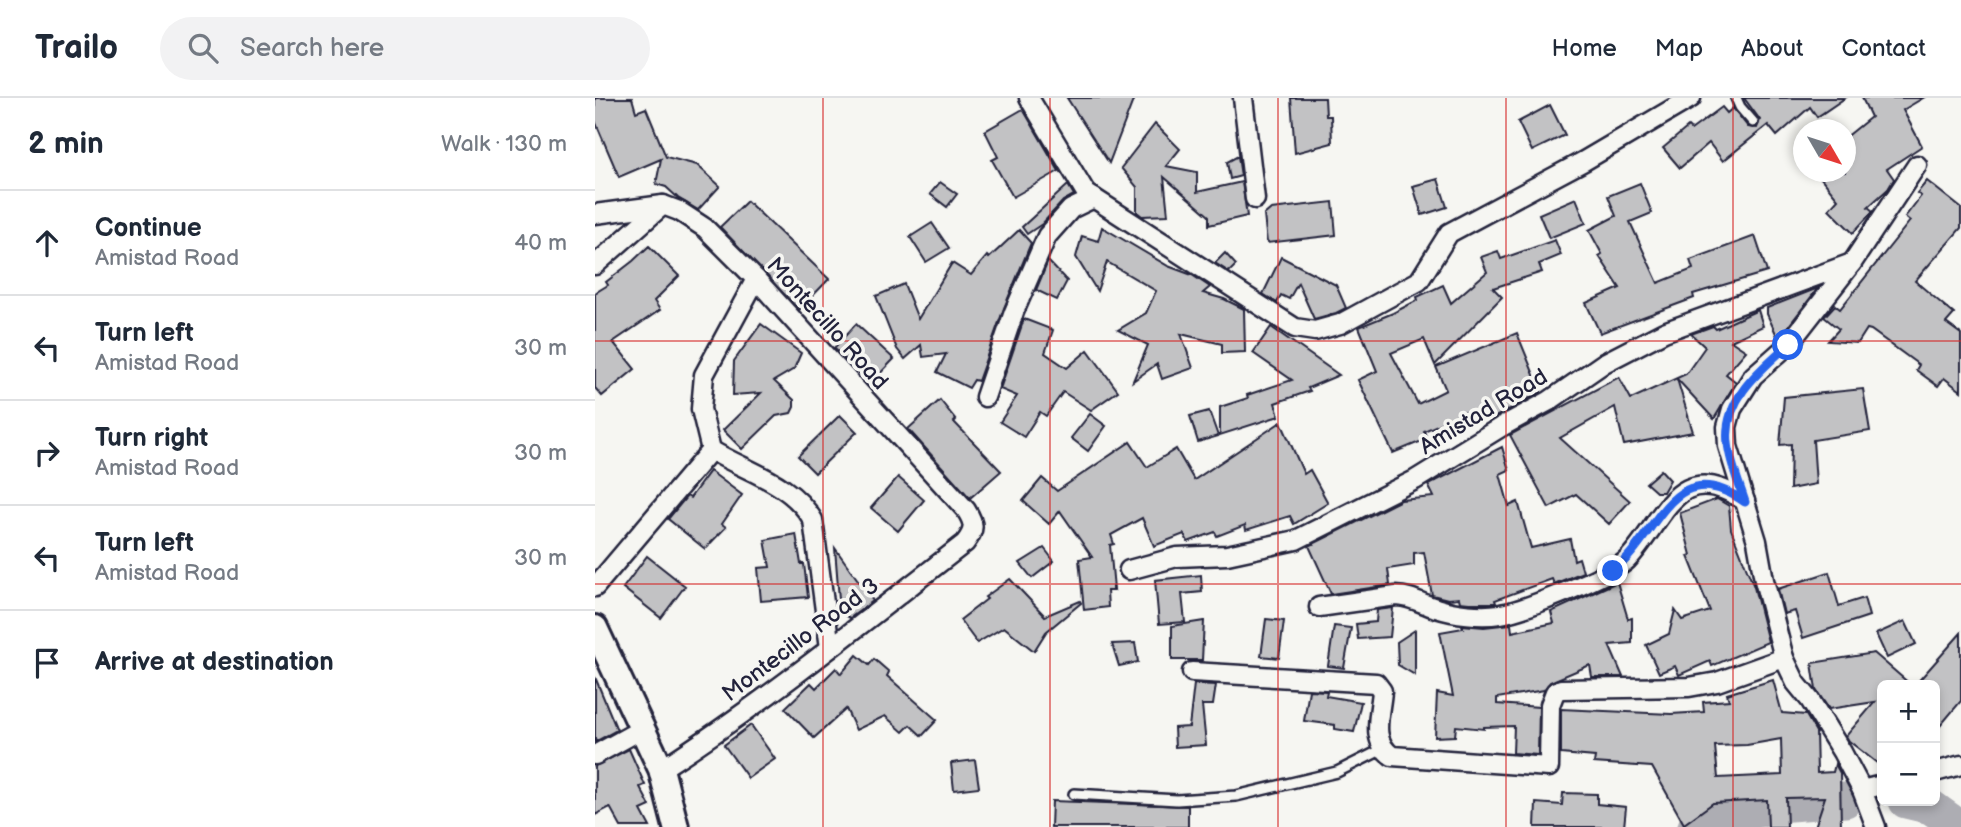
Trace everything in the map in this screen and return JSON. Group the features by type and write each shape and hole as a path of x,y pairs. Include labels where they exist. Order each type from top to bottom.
{"main road":[{"path":"595,628 661,769 676,827"}],"street":[{"path":"1029,98 1083,188 1094,198 1295,328 1315,331 1340,324 1419,281 1449,233 1584,161 1691,98"},
{"path":"1243,98 1255,199"},
{"path":"1876,827 1862,790 1810,700 1796,683 1784,658 1757,541 1728,446 1727,427 1732,409 1753,376 1788,345 1852,263 1917,165"},
{"path":"985,397 1014,312 1047,236 1071,209 1094,198"},
{"path":"595,214 663,205"},
{"path":"595,265 663,205"},
{"name":"Montecillo Road","path":"663,205 680,211 705,228 756,279 966,510 974,526 973,533 965,543"},
{"name":"Amistad Road","path":"1129,570 1177,557 1227,555 1296,540 1415,480 1549,401 1604,363 1664,332 1852,263"},
{"path":"756,279 704,375 701,408 711,450 734,464 775,482 805,506 813,520 830,648"},
{"path":"595,587 711,450"},
{"path":"1319,607 1408,596 1435,608 1459,613 1499,614 1521,608 1613,571 1627,560 1676,496 1696,487 1718,486 1745,502"},
{"name":"Montecillo Road 3","path":"661,769 830,648 965,543"},
{"path":"1192,672 1376,683 1382,691 1378,739 1383,749 1392,756 1549,767 1550,705 1555,692 1561,689 1689,687 1717,682 1784,658"},
{"path":"595,755 642,729"},
{"path":"1940,771 1961,765"},
{"path":"1862,790 1877,786"}],"lane":[{"path":"1736,98 1753,122"},
{"path":"1074,794 1177,800 1236,796 1337,772 1383,749"}],"building":[{"path":"595,98 632,98 636,112 646,108 666,157 697,165 720,186 698,210 666,187 656,184 661,159 619,177 595,121"},
{"path":"1067,98 1134,98 1109,163"},
{"path":"1291,98 1325,98 1326,116 1331,116 1332,143 1295,153"},
{"path":"1744,98 1845,98 1817,117 1810,107 1793,119 1777,136 1768,125 1723,161 1709,143 1680,168 1663,148 1688,127 1691,130 1722,107 1727,113 1733,108 1748,127 1757,128 1760,120"},
{"path":"1862,98 1923,98 1903,110 1922,146 1887,169 1894,179 1888,189 1868,207 1873,211 1853,233 1829,209 1838,199 1824,182 1856,182 1856,129 1871,117"},
{"path":"1550,105 1565,135 1532,151 1518,122"},
{"path":"1023,109 1059,171 1013,197 992,160 998,157 985,131"},
{"path":"1155,124 1180,149 1166,166 1197,172 1197,192 1242,182 1247,216 1209,225 1209,216 1164,177 1168,215 1142,216 1137,212 1137,187 1121,168"},
{"path":"1238,156 1241,176 1230,179 1227,162"},
{"path":"1438,179 1447,207 1422,215 1413,186"},
{"path":"1927,181 1961,208 1961,228 1915,281 1954,314 1946,323 1961,334 1961,391 1944,378 1938,386 1916,370 1919,365 1871,330 1867,329 1858,343 1828,341 1839,329 1824,317 1835,305 1840,309 1910,221 1905,217 1921,196 1917,193"},
{"path":"940,182 957,194 947,207 930,194"},
{"path":"1640,183 1652,213 1630,222 1658,283 1693,269 1690,260 1755,236 1767,272 1693,294 1694,298 1600,333 1586,303 1620,288 1599,256 1602,254 1589,230 1616,216 1608,196"},
{"path":"1068,185 1074,195 1063,201 1042,224 1027,234 1022,227"},
{"path":"1576,198 1586,223 1549,238 1539,214"},
{"path":"747,201 829,279 799,310 720,227"},
{"path":"1333,202 1336,235 1267,243 1264,215 1271,209"},
{"path":"932,223 949,248 926,262 910,237"},
{"path":"1102,227 1210,287 1203,293 1244,309 1245,352 1222,353 1222,344 1181,334 1193,368 1162,379 1157,364 1133,381 1148,345 1118,330 1146,313 1156,291 1107,262 1097,291 1076,257 1082,236 1098,241"},
{"path":"1019,230 1031,243 978,381 974,380 969,388 937,372 946,354 923,357 921,345 905,359 897,349 876,296 904,284 918,319 952,263 971,275 987,256 989,258"},
{"path":"1555,240 1561,255 1539,264 1542,272 1493,288 1502,297 1435,365 1424,339 1391,353 1418,404 1446,390 1436,367 1517,333 1541,392 1490,420 1487,413 1470,420 1466,412 1424,431 1427,439 1393,453 1358,380 1377,371 1359,327 1393,313 1418,300 1417,297 1443,285 1451,303 1487,272 1481,257 1498,251 1501,259"},
{"path":"649,246 679,276 654,301 660,310 613,342 635,369 602,396 595,388 595,293 608,285 606,282"},
{"path":"1225,253 1236,265 1229,272 1215,263"},
{"path":"1281,257 1336,285 1346,308 1314,319 1298,283 1289,299 1281,295 1277,303 1263,294"},
{"path":"1048,261 1067,281 1057,300 1036,290"},
{"path":"1818,288 1784,332 1778,338 1767,308"},
{"path":"1758,310 1763,326 1731,341 1746,351 1726,374 1736,382 1714,419 1677,379 1693,432 1624,445 1615,407 1560,438 1630,501 1609,524 1576,494 1549,508 1510,435 1619,377 1631,399 1686,374 1705,347 1691,334 1713,326 1716,329"},
{"path":"1024,319 1053,330 1045,353 1067,368 1088,350 1118,391 1091,410 1063,392 1046,416 1040,412 1024,437 1000,422 1017,396 1000,389"},
{"path":"761,324 801,353 794,369 774,381 794,400 794,407 791,413 776,416 742,449 723,430 761,393 733,395 734,361"},
{"path":"856,324 894,359 870,384 834,348"},
{"path":"1271,327 1339,375 1308,388 1310,391 1275,403 1279,416 1220,435 1220,407 1292,380 1253,353"},
{"path":"1863,389 1870,431 1813,440 1816,484 1790,489 1791,444 1780,445 1784,397"},
{"path":"940,400 956,420 954,422 1001,471 970,498 908,429"},
{"path":"1209,411 1218,436 1198,442 1190,416"},
{"path":"1090,414 1106,426 1088,451 1071,438"},
{"path":"840,415 857,432 815,473 798,456"},
{"path":"1281,422 1304,474 1310,470 1328,503 1294,524 1290,516 1246,530 1245,525 1217,536 1215,532 1188,542 1184,534 1154,546 1142,518 1111,535 1114,544 1110,545 1114,589 1107,591 1108,607 1084,610 1079,559 1092,557 1060,511 1049,524 1023,501 1042,478 1057,491 1130,442 1147,467 1176,449 1194,480"},
{"path":"1502,447 1509,470 1500,474 1509,506 1518,502 1531,548 1570,539 1574,560 1579,558 1583,572 1554,584 1552,579 1495,600 1496,603 1460,602 1459,598 1448,599 1432,595 1424,552 1414,553 1414,565 1388,569 1390,585 1331,594 1309,546 1401,500 1434,497 1428,485"},
{"path":"1661,470 1670,480 1663,492 1656,492 1646,483"},
{"path":"710,471 742,495 722,524 726,527 705,549 668,519 687,496 690,498"},
{"path":"898,477 924,500 898,531 871,508"},
{"path":"1717,499 1729,506 1731,529 1754,587 1768,642 1712,666 1710,661 1679,675 1675,666 1659,673 1646,645 1669,634 1675,610 1682,620 1710,611 1688,556 1691,555 1680,513"},
{"path":"796,534 801,564 804,564 808,597 761,601 758,568 770,567 765,540"},
{"path":"835,548 873,601 850,618 840,612"},
{"path":"1044,548 1054,561 1032,578 1020,563"},
{"path":"647,556 685,586 661,618 623,588"},
{"path":"1829,572 1839,606 1864,598 1869,616 1803,638 1795,611 1784,614 1778,589"},
{"path":"1201,575 1202,592 1182,594 1185,622 1159,624 1155,580"},
{"path":"1010,579 1045,616 1080,601 1081,603 1046,632 1034,651 1004,627 977,643 960,620"},
{"path":"1617,582 1628,619 1632,618 1632,643 1609,645 1623,677 1592,677 1590,665 1550,682 1544,690 1497,698 1497,704 1539,707 1538,755 1513,753 1514,726 1484,729 1456,726 1455,736 1435,737 1437,693 1453,696 1440,632 1463,628 1462,625 1484,627 1511,624 1512,632 1554,623 1551,612"},
{"path":"1393,608 1390,637 1358,639 1356,624 1376,622 1377,610"},
{"path":"1266,619 1284,621 1279,658 1261,656"},
{"path":"1204,621 1202,660 1172,660 1172,626"},
{"path":"1905,621 1916,644 1887,658 1876,634"},
{"path":"1334,626 1351,628 1344,668 1328,666"},
{"path":"1415,630 1415,675 1398,665 1397,642"},
{"path":"1961,633 1961,701 1940,726 1940,680 1919,680"},
{"path":"1135,643 1138,662 1119,666 1112,644"},
{"path":"1874,653 1905,680 1877,680 1877,763 1846,736 1875,702 1829,709 1816,690 1812,663"},
{"path":"857,655 869,665 874,659 889,672 887,676 937,720 922,736 910,725 903,732 885,716 856,730 846,709 814,738 785,708 811,683 816,688 836,668 841,674"},
{"path":"595,677 617,730 595,742"},
{"path":"1773,680 1782,713 1806,715 1816,732 1817,773 1833,772 1835,764 1840,773 1841,827 1815,827 1825,797 1786,798 1787,827 1768,827 1767,800 1713,803 1684,824 1652,767 1594,763 1595,757 1561,754 1561,709 1671,714 1704,712 1703,702 1729,700 1727,694","holes":["1781,739 1782,775 1718,778 1715,746 1747,745"]},
{"path":"1194,684 1216,685 1213,705 1202,705 1206,745 1175,747 1174,728 1189,727"},
{"path":"1309,690 1327,691 1326,696 1361,702 1354,732 1335,729 1335,725 1304,721"},
{"path":"751,725 775,759 748,778 724,745"},
{"path":"629,749 645,785 640,787 650,806 641,810 650,827 621,827 610,807 595,815 595,766"},
{"path":"975,760 979,787 954,790 951,763"},
{"path":"1563,793 1597,794 1597,804 1626,807 1624,827 1535,827 1536,803 1562,805"},
{"path":"1052,801 1188,806 1188,827 1051,827"}],"waterway":[{"path":"1695,827 1776,805 1845,800"},
{"path":"1927,806 1959,827"}],"route":[{"path":"1613,571 1627,560 1676,496 1707,485 1718,486 1745,502 1728,446 1727,427 1732,409 1753,376 1788,345"}]}
